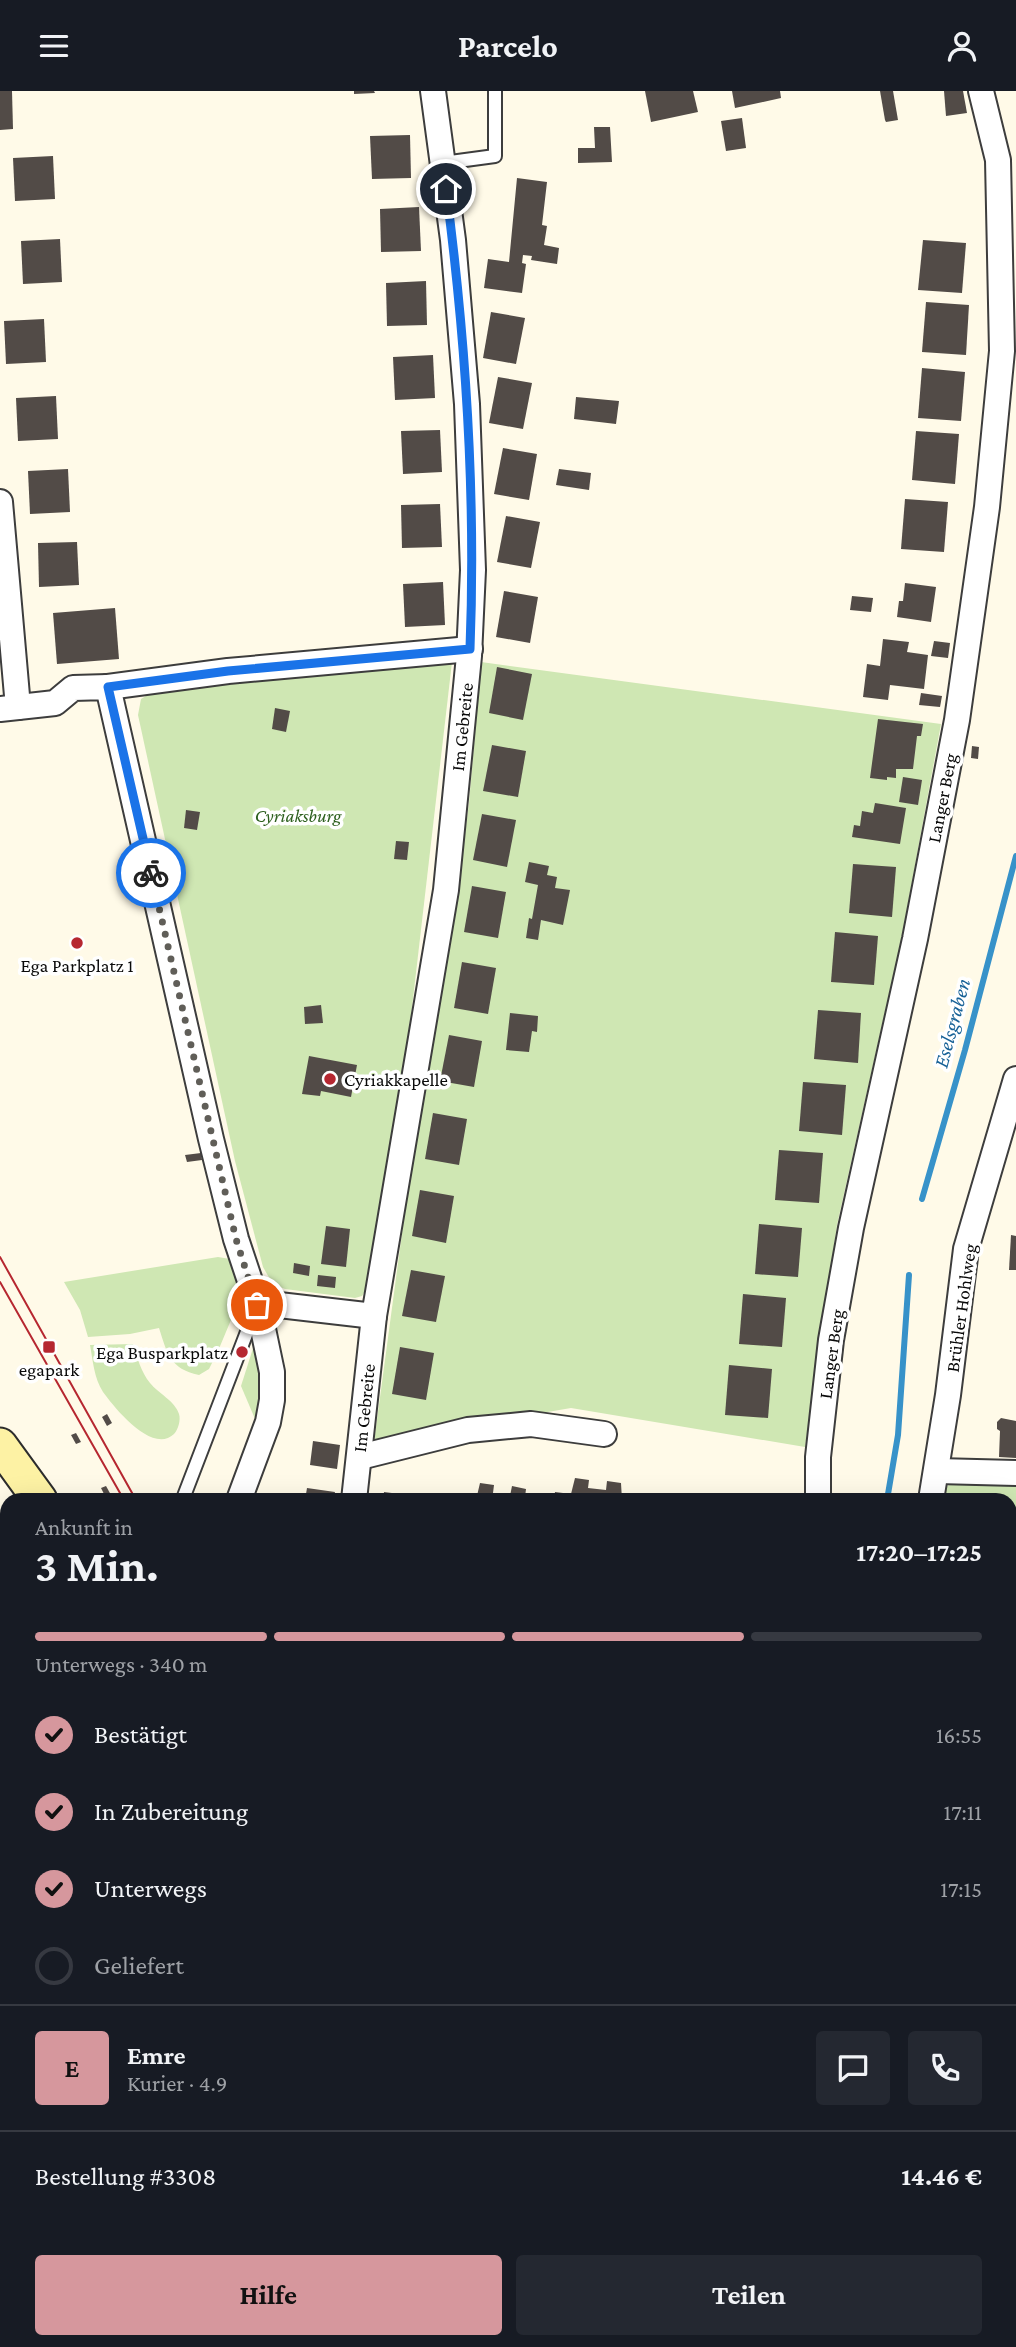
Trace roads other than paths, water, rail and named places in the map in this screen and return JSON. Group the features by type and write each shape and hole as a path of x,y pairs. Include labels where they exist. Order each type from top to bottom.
{"main road":[{"path":"0,1445 35,1493"}],"street":[{"name":"Im Gebreite","path":"355,1493 373,1316 446,890 470,649 473,570 467,404 453,240 433,91"},
{"name":"Langer Berg","path":"818,1493 818,1457 833,1328 851,1228 915,939 957,720 987,507 1002,352 998,160 981,91"},
{"path":"0,502 9,708 55,703 73,688 108,687 228,671 470,649"},
{"path":"108,687 211,1139 236,1239 257,1305 272,1372 272,1400 268,1422 242,1493"},
{"name":"Brühler Hohlweg","path":"932,1493 966,1249 1016,1079"},
{"path":"257,1305 373,1316"},
{"path":"360,1457 468,1430 531,1424 604,1434"},
{"path":"937,1471 1016,1473"}],"lane":[{"path":"443,163 495,156 495,91"},
{"path":"185,1493 257,1305"}],"waterway":[{"name":"Eselsgraben","path":"922,1199 1016,856"},
{"name":"Eselsgraben","path":"888,1493 898,1435 909,1275"}],"tram line":[{"path":"0,1257 132,1493"},
{"path":"0,1282 120,1493"}],"place":[{"name":"Ega Parkplatz 1","path":"77,943"},
{"name":"Cyriakkapelle","path":"330,1079"},
{"name":"egapark","path":"49,1347"},
{"name":"Ega Busparkplatz","path":"242,1352"}],"park label":[{"name":"Cyriaksburg","path":"298,815"}]}
